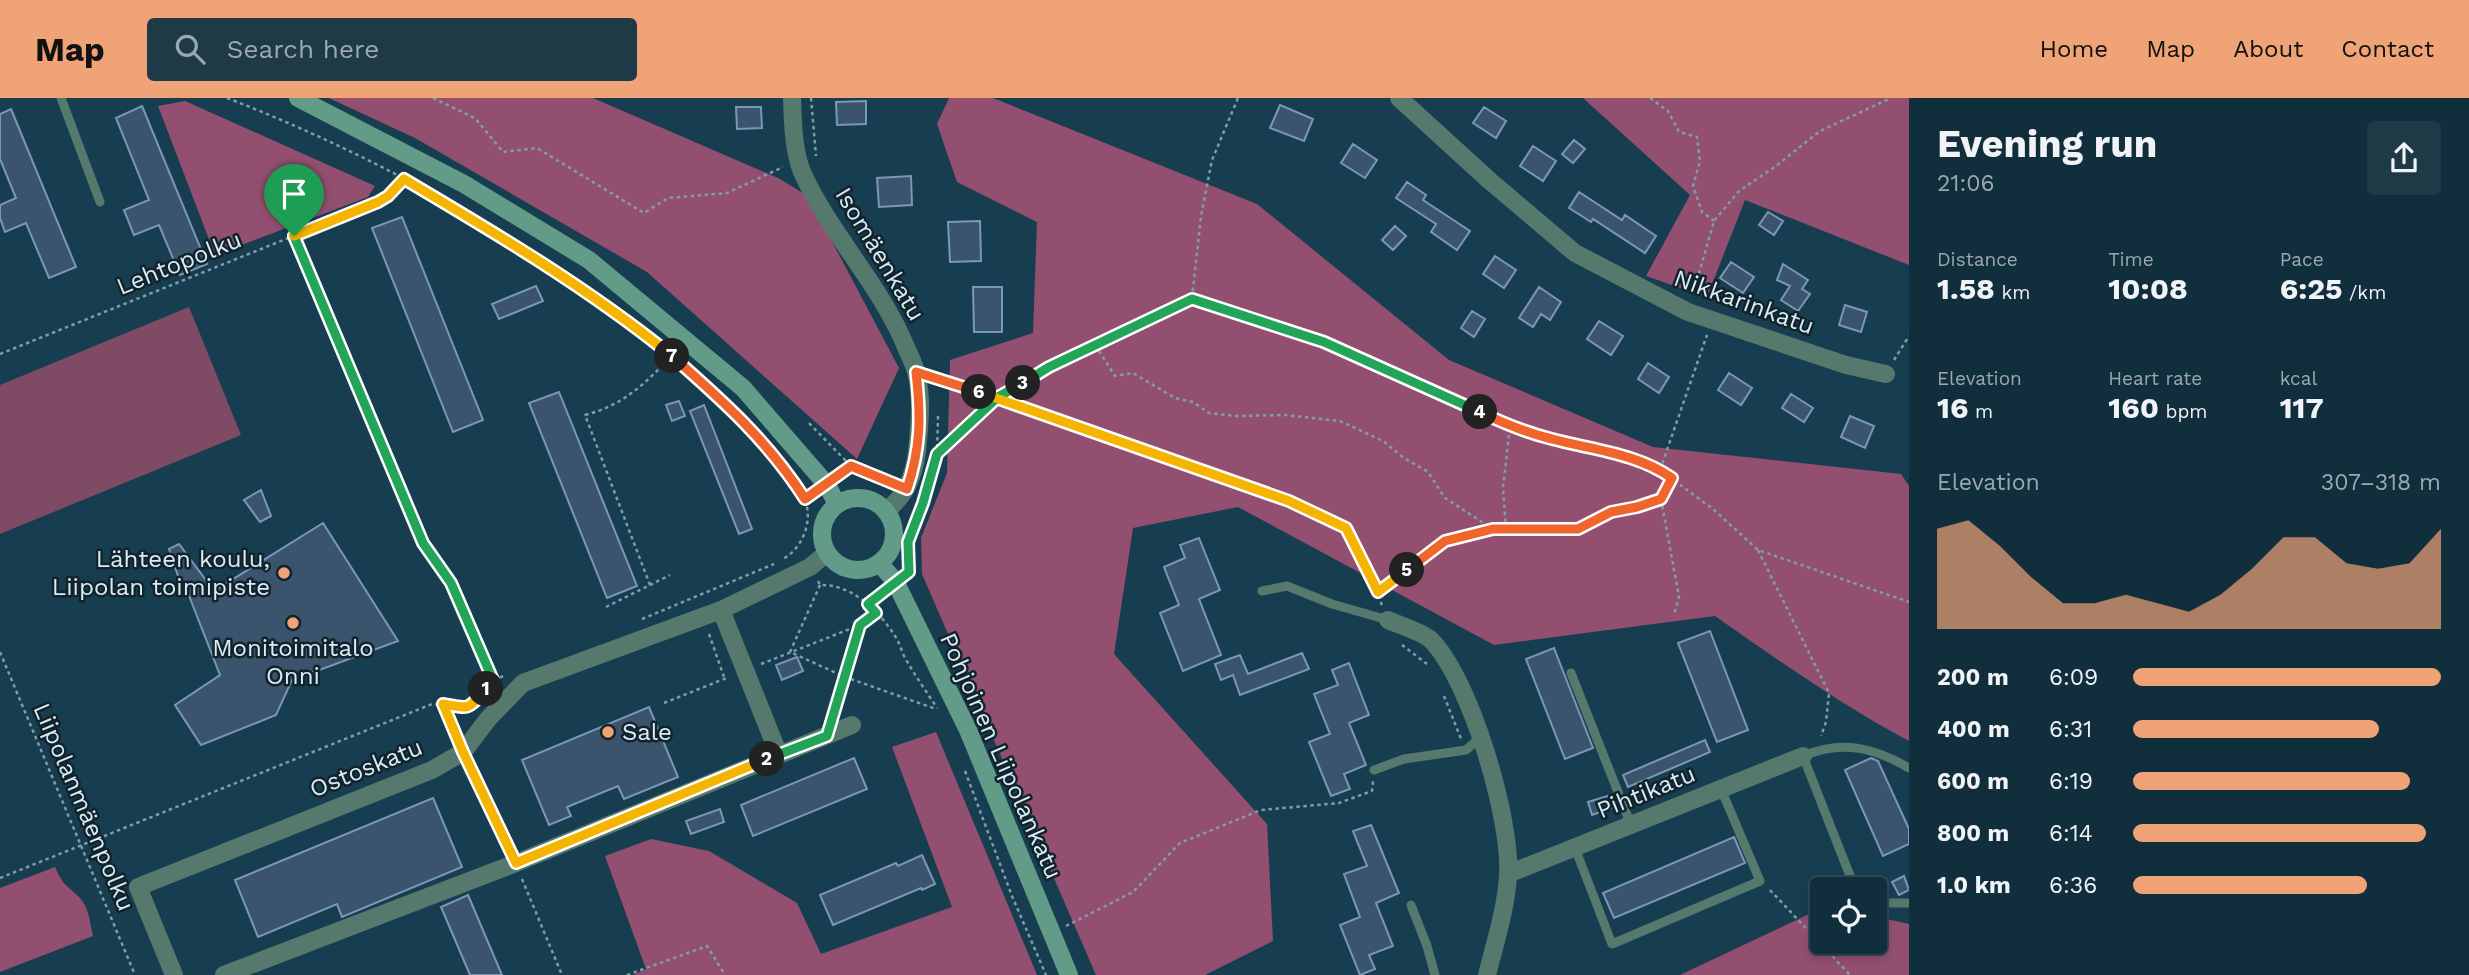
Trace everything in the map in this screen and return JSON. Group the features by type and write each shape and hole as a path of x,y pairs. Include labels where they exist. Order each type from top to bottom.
{"street":[{"path":"299,98 464,184 589,260 743,388 827,485 836,504"},
{"name":"Isomäenkatu","path":"792,98 793,134 807,154 802,171 845,246 882,299 916,372 921,416 917,461 907,489 899,501 886,511"},
{"name":"Nikkarinkatu","path":"1399,98 1490,181 1575,253 1688,312 1846,365 1886,373"},
{"path":"853,498 874,501 886,511 894,536 891,548 879,563 864,569 852,569 836,562 827,553 822,541 822,529 828,513 836,504 853,498"},
{"name":"Ostoskatu","path":"174,975 138,887 432,770 463,752 488,719 523,683 721,610 810,567 827,553"},
{"name":"Pohjoinen Liipolankatu","path":"879,563 895,582 968,730 1069,975"},
{"path":"721,610 779,755"},
{"path":"1388,620 1430,638 1449,664 1481,737 1502,809 1508,874 1502,916 1487,975"},
{"path":"224,975 516,863 852,725"},
{"name":"Pihtikatu","path":"1508,874 1811,753"}],"lane":[{"path":"61,98 100,202"},
{"path":"1262,591 1287,586 1332,604 1388,620"},
{"path":"1571,674 1631,825"},
{"path":"1374,770 1404,759 1466,750 1481,737"},
{"path":"1851,877 1811,753 1847,746 1873,750 1909,768"},
{"path":"1575,848 1612,944 1760,881 1721,789"},
{"path":"1887,903 1909,903"},
{"path":"1411,905 1435,975"}],"path":[{"path":"227,98 265,113 404,179 531,254 623,317 672,356 774,453 805,499 807,525 803,538 789,556 713,591 633,623"},
{"path":"433,98 475,118 503,152 537,148 644,213 668,198 727,193 778,171 807,154"},
{"path":"1192,299 1201,216 1212,160 1237,98"},
{"path":"1650,98 1668,111 1679,132 1697,137 1700,161 1693,186 1702,212 1714,222"},
{"path":"1688,312 1714,222 1739,191 1820,131 1891,98"},
{"name":"Lehtopolku","path":"0,354 378,202 388,196 404,179"},
{"path":"294,236 423,543 451,583 493,680"},
{"path":"868,604 909,572 908,542 937,454 998,397 1049,367 1192,299 1324,342 1510,426 1552,439 1613,451 1660,470 1672,478 1713,509 1758,550 1829,693 1826,722 1811,753"},
{"path":"1660,470 1713,319"},
{"path":"1886,373 1909,336"},
{"path":"1095,345 1115,376 1133,373 1175,398 1193,402 1209,413 1237,416 1285,415 1340,421 1383,441 1427,472 1445,498 1493,529"},
{"path":"650,585 585,415 607,409 639,389 672,356"},
{"path":"916,372 998,397 1289,501 1346,528 1378,592 1445,541 1493,529 1578,529 1611,512 1661,499"},
{"path":"809,423 851,466 907,489 923,503"},
{"path":"1506,529 1503,488 1510,426"},
{"path":"827,485 851,466"},
{"path":"1672,478 1661,499 1679,597 1674,615"},
{"path":"1758,550 1844,582 1909,602"},
{"path":"810,567 820,584"},
{"path":"606,607 670,575"},
{"path":"790,652 845,677 937,709 904,655 896,636 868,604 844,588 820,584"},
{"path":"790,652 820,584"},
{"path":"664,703 860,625 876,613"},
{"path":"702,617 725,678"},
{"path":"827,736 860,625"},
{"path":"1401,644 1418,659 1435,668"},
{"name":"Liipolanmäenpolku","path":"0,652 135,975"},
{"path":"0,878 432,704 468,707 493,680 512,672"},
{"path":"1443,692 1466,750"},
{"path":"443,704 516,863 562,975"},
{"path":"962,764 1044,974"},
{"path":"1031,942 1133,892 1180,842 1261,810 1339,803 1372,790 1374,770"},
{"path":"1760,881 1850,975"},
{"path":"627,975 708,946 725,975"}],"shaded area":[{"path":"329,98 593,98 778,178 808,196 899,368 857,459 647,272 415,138"},
{"path":"949,98 993,98 1257,204 1449,360 1653,447 1901,474 1909,486 1909,741 1834,697 1715,616 1494,645 1238,507 1133,528 1114,654 1267,824 1273,941 1205,975 1096,975 922,574 921,538 947,473 950,360 1033,333 1037,222 957,182 937,124"},
{"path":"1583,98 1909,98 1909,265 1745,200 1707,297 1646,276 1690,195"},
{"path":"185,101 375,186 368,197 215,255 158,106"},
{"path":"189,307 241,435 0,534 0,385"},
{"path":"936,732 1037,975 633,975 646,969 605,856 651,839 709,851 797,903 821,954 952,907 892,747"},
{"path":"55,867 63,882 83,902 93,936 0,972 0,888"},
{"path":"1810,914 1810,954 1887,954 1887,919 1909,924 1909,975 1680,975"}],"building":[{"path":"866,101 866,124 837,125 836,102"},
{"path":"1280,105 1313,119 1304,141 1270,128"},
{"path":"142,106 207,264 180,275 159,225 134,235 124,210 149,200 116,118"},
{"path":"736,107 761,107 762,128 737,129"},
{"path":"1484,107 1506,121 1496,138 1473,123"},
{"path":"11,109 76,267 49,278 26,223 5,232 0,218 0,205 16,198 0,159 0,114"},
{"path":"1574,140 1585,149 1573,163 1562,154"},
{"path":"1353,144 1377,160 1365,178 1341,163"},
{"path":"1533,146 1556,161 1543,181 1520,166"},
{"path":"911,176 912,205 879,207 877,178"},
{"path":"1407,182 1426,195 1423,200 1470,231 1457,250 1431,232 1436,224 1396,198"},
{"path":"1579,192 1622,220 1625,215 1656,236 1645,253 1593,219 1591,222 1569,208"},
{"path":"1768,212 1783,221 1774,235 1759,225"},
{"path":"402,217 483,420 453,432 372,228"},
{"path":"980,221 981,261 950,262 948,222"},
{"path":"1395,226 1406,236 1393,250 1382,240"},
{"path":"1495,256 1516,270 1504,288 1483,274"},
{"path":"1731,262 1754,277 1743,293 1720,278"},
{"path":"1783,264 1808,280 1802,289 1810,294 1798,311 1781,300 1790,286 1777,280"},
{"path":"536,286 543,301 499,319 492,304"},
{"path":"973,287 1002,287 1002,332 974,332"},
{"path":"1539,287 1561,302 1550,320 1541,314 1533,327 1519,318"},
{"path":"1845,305 1867,312 1861,332 1839,325"},
{"path":"1472,311 1485,319 1474,337 1461,328"},
{"path":"1599,321 1623,336 1611,355 1587,339"},
{"path":"1648,363 1669,377 1659,393 1638,379"},
{"path":"1729,373 1752,388 1741,405 1718,390"},
{"path":"559,392 637,586 607,598 529,403"},
{"path":"1791,394 1813,408 1804,422 1782,408"},
{"path":"679,401 685,416 672,421 666,405"},
{"path":"704,405 752,529 739,534 690,411"},
{"path":"1850,416 1874,426 1865,448 1841,437"},
{"path":"261,490 271,516 260,522 244,500"},
{"name":"Monitoimitalo Onni","path":"323,523 398,641 292,680 276,715 201,745 175,705 220,675 184,583 181,585 169,549 179,544 214,591"},
{"path":"1199,538 1220,590 1199,599 1221,655 1183,671 1160,613 1179,605 1164,567 1185,558 1180,545"},
{"path":"1710,631 1748,730 1717,742 1678,643"},
{"path":"1554,648 1593,748 1565,759 1526,659"},
{"path":"1302,653 1309,669 1240,695 1233,675 1221,680 1215,664 1240,655 1248,674"},
{"path":"797,657 803,671 782,680 776,665"},
{"path":"1349,663 1369,715 1349,723 1366,765 1344,774 1350,789 1331,796 1309,742 1330,734 1314,694 1338,685 1332,670"},
{"path":"649,707 678,777 624,799 618,786 567,807 571,816 549,825 522,760"},
{"path":"1705,740 1710,752 1628,787 1623,775"},
{"path":"854,758 867,789 753,836 741,805"},
{"path":"1871,758 1878,761 1909,829 1909,844 1883,856 1845,770"},
{"path":"1611,795 1615,807 1592,815 1588,802"},
{"path":"433,798 462,867 342,917 337,904 258,937 235,880"},
{"path":"720,809 724,822 691,834 686,821"},
{"path":"1371,825 1399,893 1376,903 1393,946 1369,955 1375,969 1360,975 1340,925 1360,917 1344,874 1367,866 1353,831"},
{"path":"1734,837 1745,863 1614,918 1603,893"},
{"path":"922,855 935,884 833,925 820,895"},
{"path":"1904,876 1909,890 1899,895 1892,882"},
{"path":"468,895 502,975 470,975 441,907"}],"place":[{"name":"Lähteen koulu, Liipolan toimipiste","path":"284,573"},
{"name":"Monitoimitalo Onni","path":"293,623"},
{"name":"Sale","path":"608,732"}],"route":[{"path":"294,236 378,202 388,196 404,179 531,254 623,317 672,356 774,453 805,499 851,466 907,489 917,461 921,416 916,372 998,397 1289,501 1346,528 1378,592 1445,541 1493,529 1578,529 1611,512 1661,499 1672,478 1660,470 1613,451 1552,439 1502,423 1324,342 1192,299 1180,302 1049,367 998,397 937,454 908,542 909,572 868,604 876,613 860,625 827,736 516,863 443,704 468,707 493,680 451,583 423,543 294,236"}]}
